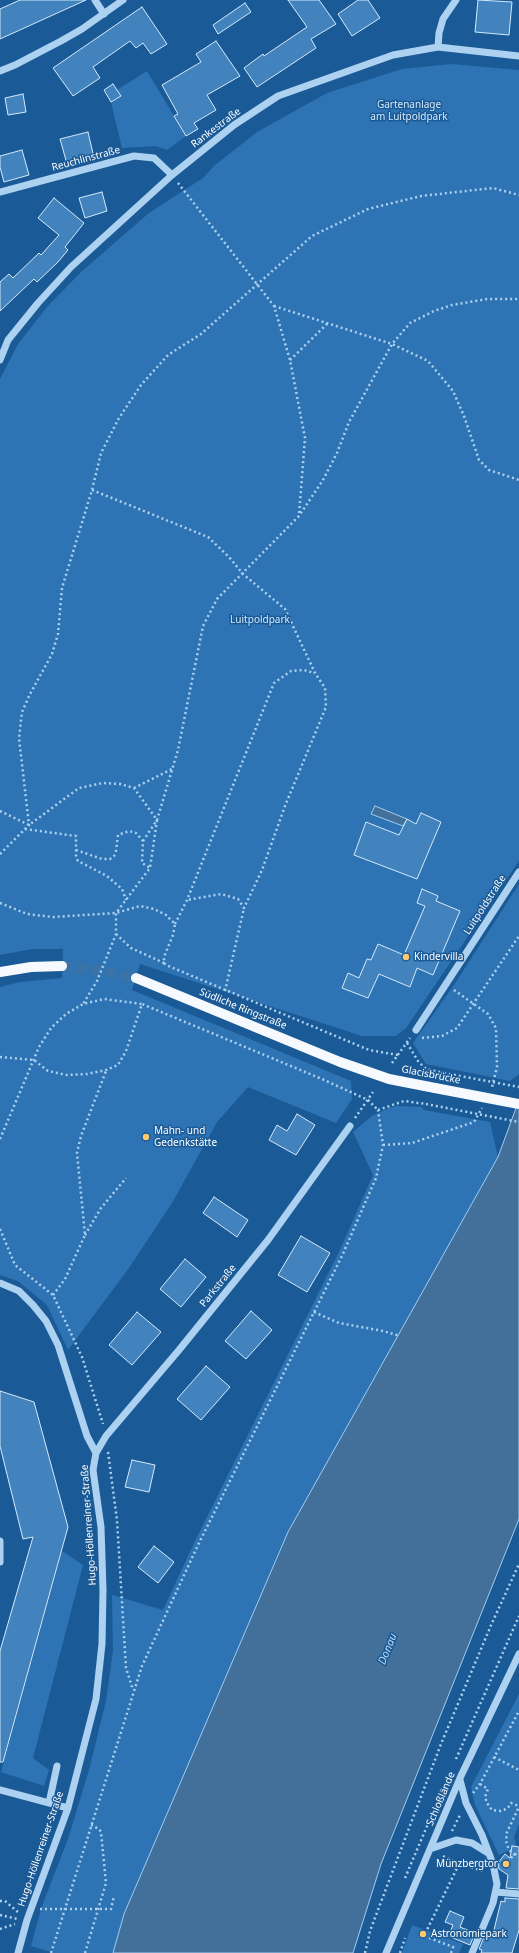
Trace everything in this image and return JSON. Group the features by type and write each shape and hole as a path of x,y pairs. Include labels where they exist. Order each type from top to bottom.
{"main road":[{"path":"0,972 31,967 62,966"},
{"name":"Südliche Ringstraße","path":"136,978 340,1062"},
{"name":"Glacisbrücke","path":"340,1062 389,1080 519,1104"}],"street":[{"path":"95,0 104,14"},
{"path":"0,71 15,65 61,41 123,0"},
{"path":"438,47 438,33 443,19 456,0"},
{"name":"Rankestraße","path":"0,360 8,340 38,302 71,267 172,175 234,125 278,96 393,55 438,47 519,56"},
{"name":"Reuchlinstraße","path":"0,192 134,156 154,158 172,175"},
{"name":"Luitpoldstraße","path":"417,1033 446,984 519,872"},
{"name":"Parkstraße","path":"96,1453 106,1436 180,1350 268,1240 350,1126"},
{"name":"Hugo-Höllenreiner-Straße","path":"0,1283 19,1291 46,1321 58,1345 87,1436 96,1453 93,1470 101,1527 103,1590 102,1644 96,1699 68,1808 27,1920 18,1953"},
{"path":"0,1541 0,1562"},
{"name":"Schloßlände","path":"386,1953 460,1778 519,1654"},
{"path":"49,1803 57,1766"},
{"path":"460,1778 466,1803 482,1835 496,1875 496,1892 472,1953"},
{"path":"0,1790 68,1808"},
{"path":"430,1850 446,1842 456,1840 472,1843 489,1853"},
{"path":"496,1892 519,1894"}],"path":[{"path":"172,175 274,306 290,360 305,438 299,516"},
{"path":"28,825 19,738 22,712 52,654 58,634 62,588 92,490 101,453 119,418 141,385 168,355 201,334 312,236 368,209 421,196 493,188 519,195"},
{"path":"83,1004 97,981 116,934 116,913 140,879 150,868 157,820 172,769 203,626 217,599 299,516 323,480 337,453 349,422 392,344 410,323 434,310 487,300 519,299"},
{"path":"274,306 392,344 428,361 453,391 464,416 479,460 489,470 519,480"},
{"path":"290,360 328,323"},
{"path":"92,490 208,537 229,557 243,574 285,609 314,673 325,688 326,707 285,806 262,870 244,908 225,991"},
{"path":"164,963 164,957 173,935 175,924 187,900 274,683 291,671 304,670 314,673"},
{"path":"134,788 172,769"},
{"path":"0,854 28,825 79,788 103,783 120,784 134,788 157,820"},
{"path":"0,811 28,825"},
{"path":"150,868 142,863 143,841 157,820"},
{"path":"25,829 76,836 78,861 107,876 122,889 126,900"},
{"path":"76,850 102,859 110,859 114,856 116,851 118,835 123,832 136,833 143,841"},
{"path":"187,900 221,894 238,900 244,908"},
{"path":"0,903 27,914 53,917 116,913 140,906 154,909 166,915 175,924"},
{"path":"116,934 131,948 225,991 370,1050 398,1055"},
{"path":"417,1033 421,1038 442,1036 457,1028 519,936"},
{"path":"446,984 488,1014 496,1028 497,1067 491,1093"},
{"path":"0,1139 39,1047 51,1028 66,1014 83,1004 104,999 142,1004 322,1079 368,1100 378,1110 383,1145 376,1178 368,1198 314,1312 198,1545 133,1690 51,1953"},
{"path":"0,1057 34,1060 48,1071 67,1075 87,1074 106,1070 118,1065 126,1051 142,1004"},
{"path":"392,1063 407,1043 418,1061 426,1069 519,1087"},
{"path":"85,1235 77,1153 81,1136 106,1070"},
{"path":"350,1126 373,1092"},
{"path":"378,1110 404,1101 519,1122"},
{"path":"383,1145 412,1143 474,1122 484,1104"},
{"path":"53,1295 65,1279 85,1235 101,1208 126,1178"},
{"path":"314,1312 339,1323 383,1331 400,1336"},
{"path":"106,1436 117,1520 126,1668 133,1690"},
{"path":"365,1953 370,1931 441,1744 519,1564"},
{"path":"494,1757 519,1770"},
{"path":"480,1784 488,1789 485,1797 487,1804 492,1810 501,1811 508,1808 511,1803 519,1807 507,1832 506,1841 509,1850 515,1855"},
{"path":"85,1953 106,1883 104,1847 101,1832 99,1829 91,1825"},
{"path":"511,1858 519,1851"},
{"path":"440,1854 459,1864 496,1875"},
{"path":"451,1953 453,1947 424,1936 459,1864"},
{"path":"31,1909 111,1909 114,1896"},
{"path":"0,1901 5,1901 27,1920"},
{"path":"0,1915 27,1920"}],"green space":[{"name":"Luitpoldpark","path":"451,64 519,70 519,861 406,1028 396,1036 362,1036 140,964 132,990 351,1081 352,1099 336,1123 248,1087 217,1122 172,1203 129,1268 68,1350 47,1305 18,1281 0,1275 0,987 20,982 62,978 63,949 32,949 0,955 0,379 18,344 47,307 81,272 149,213 203,178 214,166 257,132 327,93 402,69"},
{"path":"147,71 186,136 167,150 156,146 122,148 111,102 121,96 117,90"},
{"path":"519,884 519,1074 510,1081 426,1064 413,1043 454,985"},
{"path":"397,1106 421,1107 424,1110 490,1122 498,1157 288,1532 124,1914 113,1953 54,1953 31,1946 42,1906 68,1839 89,1770 106,1701 113,1651 112,1595 163,1610 195,1541 339,1252 373,1175 353,1132 372,1116"},
{"path":"62,1551 83,1565 33,1758 49,1770 44,1786 1,1772"},
{"path":"519,1694 519,1824 514,1837 517,1847 499,1855 475,1805 471,1787"},
{"name":"Astronomiepark","path":"412,1925 463,1944 459,1953 402,1953"}],"water":[{"path":"375,806 407,819 403,826 371,814"},
{"name":"Donau","path":"519,1100 519,1519 381,1864 353,1953 113,1953 124,1914 288,1532 498,1157"}],"building":[{"path":"20,0 86,0 0,39 0,9"},
{"path":"288,0 319,0 336,24 311,39 316,48 257,87 244,68 263,54 264,56 307,27"},
{"path":"358,0 368,0 380,18 352,36 338,14"},
{"path":"478,0 512,2 509,35 475,32"},
{"path":"245,3 251,12 218,34 213,25"},
{"path":"142,7 167,44 151,54 143,43 136,48 130,41 93,67 100,78 73,96 53,68"},
{"path":"216,41 240,76 207,95 216,110 194,123 198,129 186,136 174,116 178,114 162,85 201,62 196,54"},
{"path":"113,84 121,96 111,102 104,90"},
{"path":"23,94 26,112 8,115 5,98"},
{"path":"88,132 94,158 67,164 60,139"},
{"path":"22,150 29,175 4,182 0,167 0,156"},
{"path":"102,192 107,211 85,218 79,198"},
{"path":"54,198 84,223 65,247 68,250 58,262 37,282 34,279 0,311 0,282 9,274 13,278 39,253 41,255 59,235 38,218"},
{"path":"421,813 441,822 417,879 354,855 366,822 399,835 407,819 416,824"},
{"name":"Kindervilla","path":"422,889 438,896 436,901 460,911 433,975 417,968 410,987 379,974 368,998 342,988 348,973 359,978 367,959 371,960 378,944 404,955 425,906 417,903"},
{"path":"297,1114 315,1125 296,1155 269,1140 277,1125 287,1131"},
{"path":"214,1197 248,1220 237,1237 203,1213"},
{"path":"301,1236 330,1253 307,1292 278,1275"},
{"path":"185,1259 206,1277 181,1307 160,1289"},
{"path":"251,1311 272,1330 246,1359 225,1341"},
{"path":"137,1312 161,1332 132,1365 109,1345"},
{"path":"206,1366 230,1387 201,1420 177,1399"},
{"path":"0,1391 34,1402 68,1527 3,1762 0,1762 0,1651 33,1537 23,1539 0,1446"},
{"path":"132,1460 155,1465 149,1492 125,1487"},
{"path":"154,1546 174,1562 158,1583 138,1567"},
{"path":"512,1846 519,1847 519,1889 506,1888 508,1875 499,1869 498,1863 505,1854 510,1858"},
{"path":"505,1898 519,1899 519,1930 512,1953 481,1953 482,1950 479,1949 484,1937 487,1938 488,1933 493,1934 501,1901 505,1902"},
{"path":"450,1911 464,1917 460,1927 475,1933 470,1945 448,1936 453,1925 445,1922"}],"tunnel":[{"path":"62,966 99,970 136,978"}],"place":[{"name":"Kindervilla","path":"406,957"},
{"name":"Mahn- und Gedenkstätte","path":"146,1137"},
{"name":"Münzbergtor","path":"506,1864"},
{"name":"Astronomiepark","path":"423,1934"}],"park label":[{"name":"Gartenanlage am Luitpoldpark","path":"409,110"}]}
